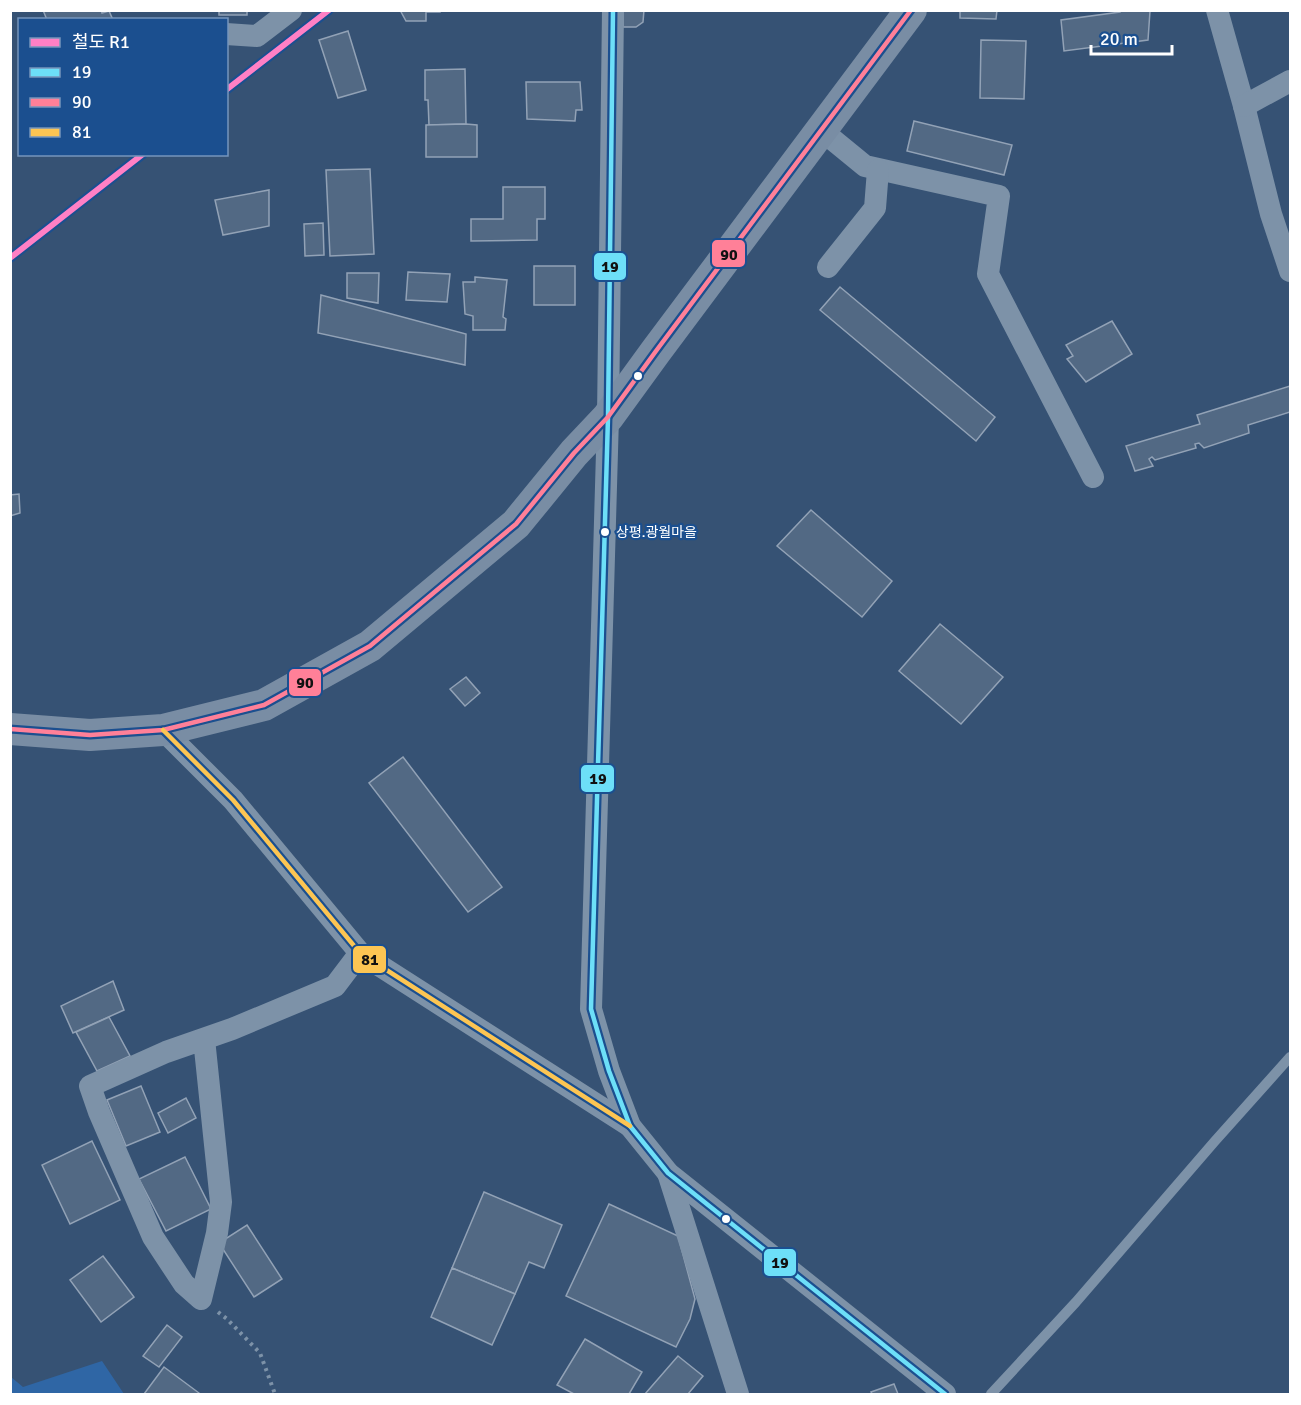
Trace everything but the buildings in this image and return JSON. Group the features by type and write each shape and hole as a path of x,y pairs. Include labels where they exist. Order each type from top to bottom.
{"main road":[{"path":"10,729 90,735 163,730 264,705 370,646 516,524 574,453 608,417 911,10"}],"street":[{"path":"228,34 257,36 291,10"},
{"path":"613,10 608,417 591,1009 609,1071 630,1126 668,1173 945,1395"},
{"path":"1218,11 1244,106 1281,212 1290,271"},
{"path":"1244,106 1290,81"},
{"path":"821,130 865,166 999,196 988,274 1093,477"},
{"path":"828,267 875,208 878,170"},
{"path":"163,730 233,800 360,953 630,1126"},
{"path":"204,1039 220,1202 217,1233 201,1299 184,1284 153,1237 90,1086 165,1052 232,1029 335,986 360,953"},
{"path":"668,1173 738,1395"}],"lane":[{"path":"992,1395 1290,1057"}],"path":[{"path":"201,1299 227,1319 260,1353 275,1395"}],"shaded area":[{"path":"102,1361 124,1394 11,1394 11,1377 23,1387"}],"rail line":[{"name":"R1","path":"228,88 329,10"},
{"name":"R1","path":"10,258 140,156"}],"transit line":[{"name":"19","path":"613,10 608,417 591,1009 609,1071 630,1126 668,1173 945,1394"},
{"name":"90","path":"10,729 90,735 163,730 264,705 370,646 516,524 574,453 608,417 911,10"},
{"name":"81","path":"163,730 233,800 360,953 630,1126"}],"place":[{"name":"상평.광월마을","path":"605,532"}]}
